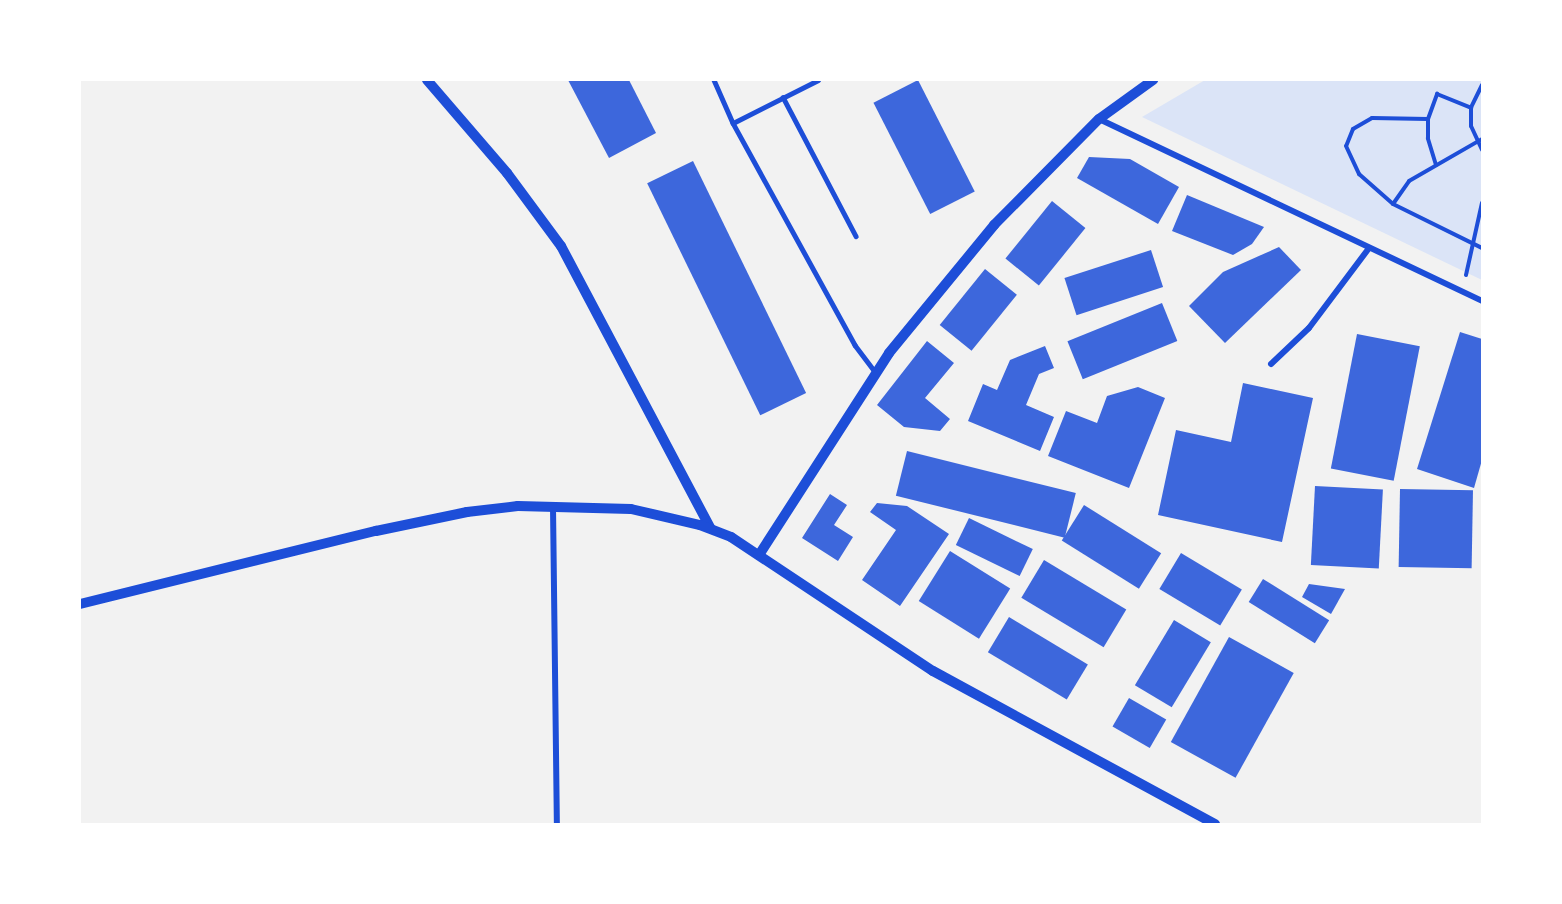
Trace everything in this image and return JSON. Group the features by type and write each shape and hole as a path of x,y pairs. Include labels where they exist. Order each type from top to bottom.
{"street":[{"path":"427,80 507,173 561,246 710,528"},
{"path":"759,555 875,372 994,225 1099,119 1153,80"},
{"path":"1099,119 1482,302"},
{"path":"1271,364 1309,328 1369,248"},
{"path":"80,604 420,521 518,506 631,509 710,528 759,555 933,671 1203,821 1215,825"},
{"path":"553,507 557,825"}],"lane":[{"path":"714,80 733,123 855,345 875,372"},
{"path":"733,123 818,80"},
{"path":"783,98 856,236"}],"path":[{"path":"1482,85 1471,108 1477,141 1482,150"},
{"path":"1436,165 1428,138 1428,119 1437,94 1471,108"},
{"path":"1428,119 1372,118 1353,129 1346,146 1359,174 1393,204 1482,248"},
{"path":"1393,204 1409,181 1482,139"},
{"path":"1461,291 1482,203"}],"shaded area":[{"path":"1205,80 1482,80 1482,280 1142,117"}],"building":[{"path":"568,80 629,80 656,133 609,158"},
{"path":"918,80 975,191 930,214 873,103"},
{"path":"1089,157 1130,159 1179,187 1158,224 1077,178"},
{"path":"693,161 806,393 760,415 647,183"},
{"path":"1187,195 1264,227 1252,244 1233,255 1172,231"},
{"path":"1052,201 1085,228 1039,286 1005,259"},
{"path":"1279,247 1301,270 1225,343 1189,306 1223,272"},
{"path":"1151,250 1163,287 1077,315 1064,278"},
{"path":"985,269 1017,295 972,351 940,325"},
{"path":"1162,303 1177,341 1083,379 1067,341"},
{"path":"1460,332 1482,339 1482,460 1474,488 1417,469"},
{"path":"1357,334 1420,346 1394,481 1331,468"},
{"path":"927,341 954,363 925,398 950,419 940,431 904,427 877,405"},
{"path":"1045,346 1054,368 1039,374 1026,405 1054,417 1040,451 968,421 983,384 997,390 1010,360"},
{"path":"1243,383 1313,398 1282,542 1158,515 1176,430 1231,442"},
{"path":"1138,387 1165,398 1129,488 1048,456 1066,411 1097,423 1107,396"},
{"path":"907,451 1076,493 1065,538 896,496"},
{"path":"1315,486 1383,490 1379,568 1311,565"},
{"path":"1400,489 1473,490 1472,568 1399,567"},
{"path":"830,494 847,505 834,525 853,537 838,561 802,538"},
{"path":"877,503 907,506 949,534 900,606 862,580 896,530 870,512"},
{"path":"1084,505 1161,553 1139,589 1062,541"},
{"path":"969,518 1033,549 1020,576 956,545"},
{"path":"950,551 1010,589 979,639 919,601"},
{"path":"1181,553 1242,590 1220,626 1159,589"},
{"path":"1044,560 1126,609 1104,647 1021,598"},
{"path":"1263,579 1329,620 1315,643 1249,602"},
{"path":"1309,584 1345,589 1331,614 1302,597"},
{"path":"1009,617 1088,664 1067,700 988,652"},
{"path":"1174,620 1211,642 1172,707 1135,685"},
{"path":"1229,637 1294,673 1236,778 1171,742"},
{"path":"1129,698 1166,720 1150,748 1112,727"}]}
